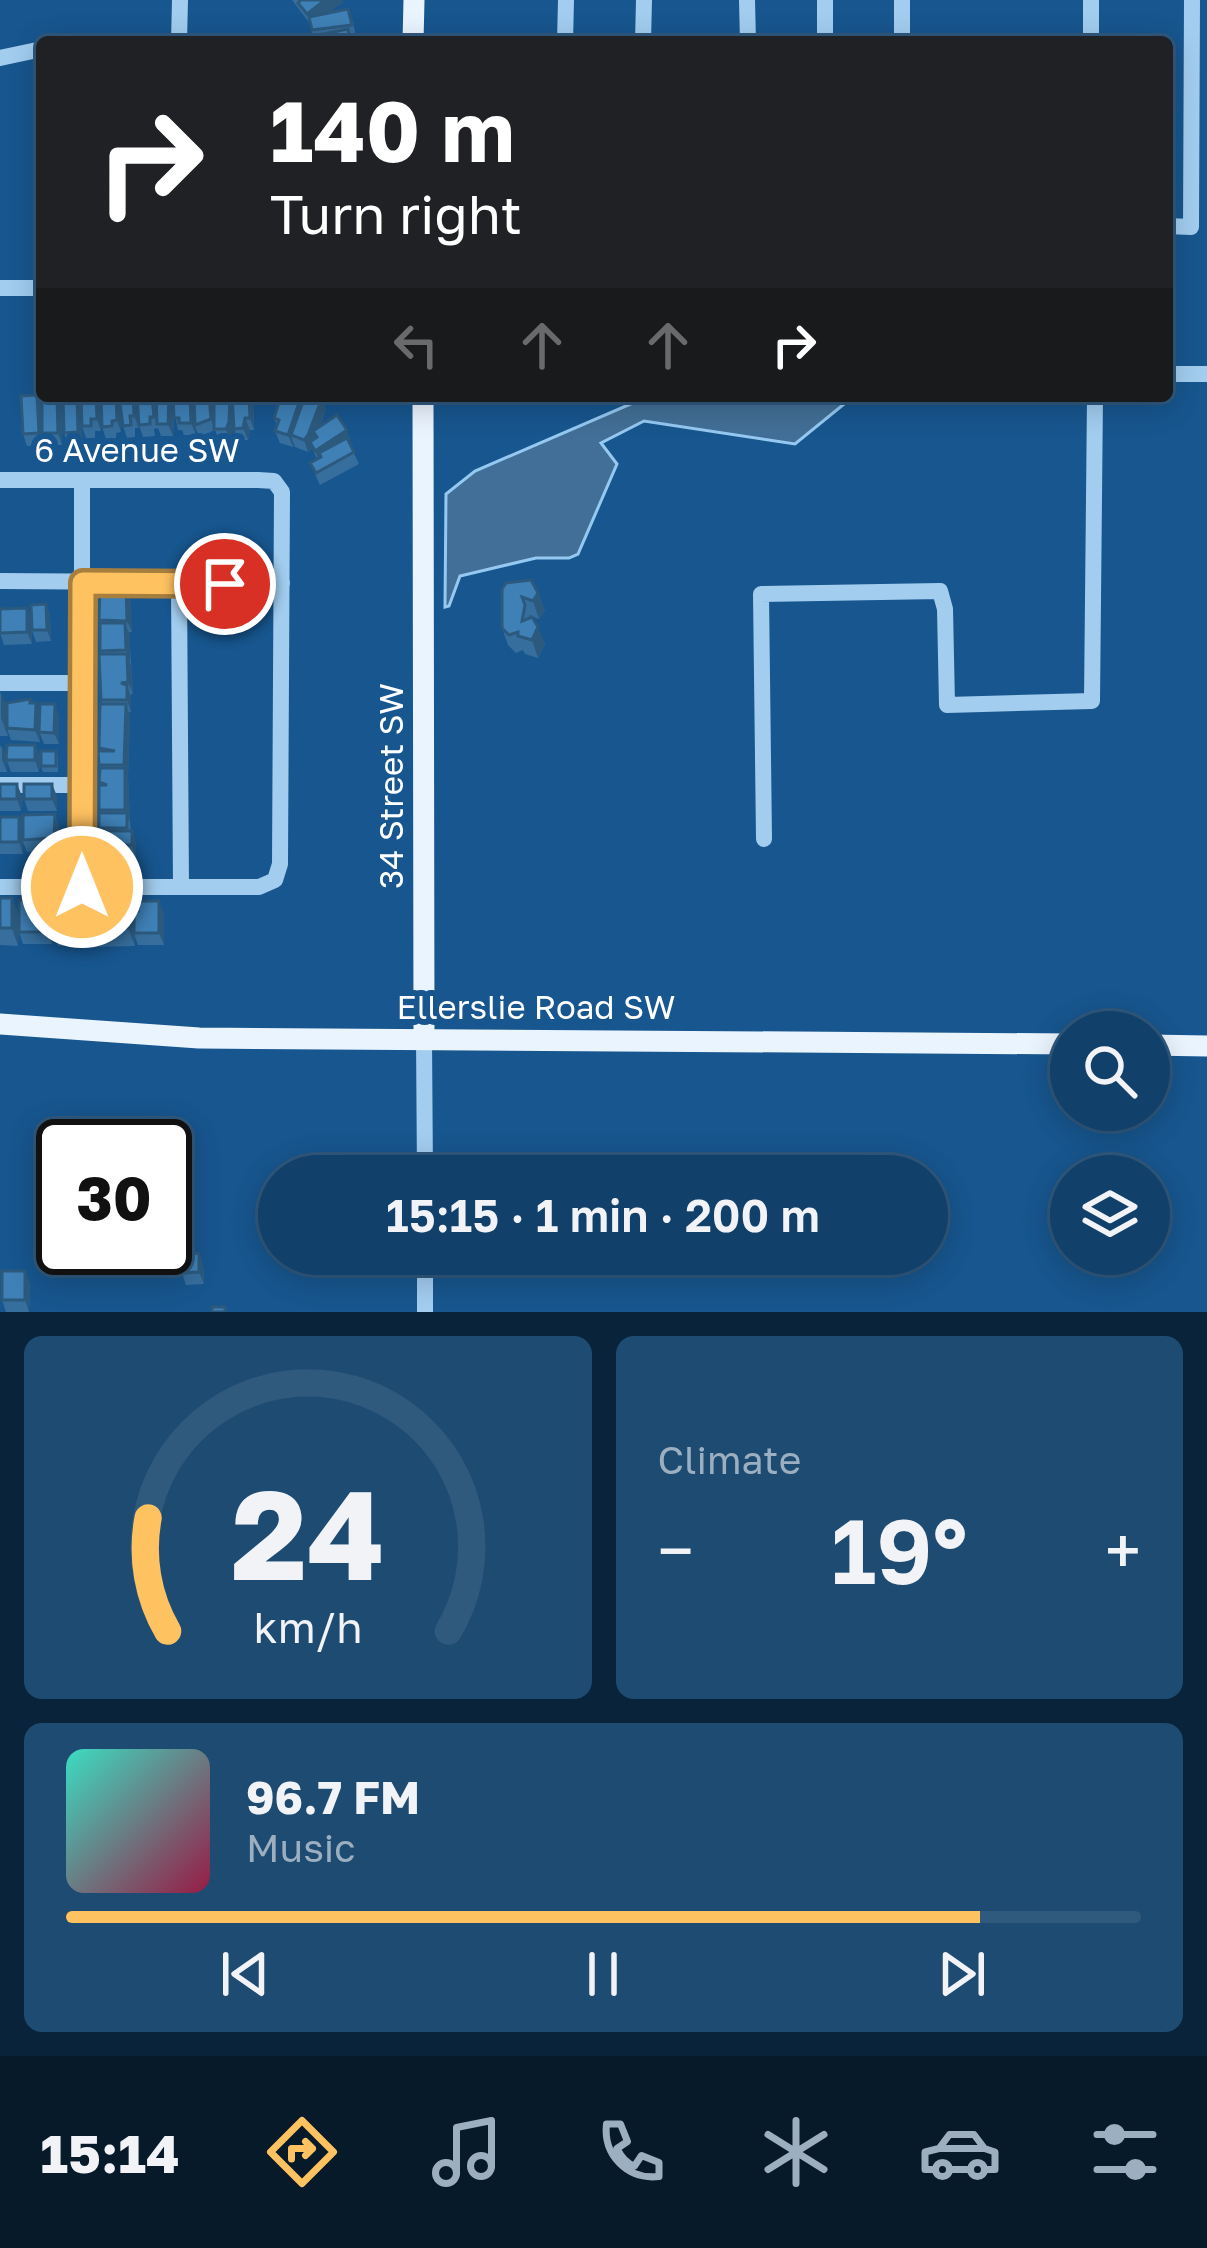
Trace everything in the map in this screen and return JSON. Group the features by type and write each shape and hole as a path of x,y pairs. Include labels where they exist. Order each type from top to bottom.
{"main road":[{"path":"413,36 414,0"},
{"name":"34 Street SW","path":"423,402 424,1038"},
{"name":"Ellerslie Road SW","path":"0,1024 199,1038 1050,1044"},
{"path":"1170,1045 1207,1046"}],"street":[{"path":"179,36 180,0"},
{"path":"565,36 566,0"},
{"path":"643,36 644,0"},
{"path":"747,0 748,36"},
{"path":"825,0 825,36"},
{"path":"902,0 902,36"},
{"path":"1091,0 1091,36"},
{"path":"1173,226 1191,226 1192,0"},
{"path":"0,58 36,51"},
{"path":"0,288 36,288"},
{"path":"1173,374 1207,374"},
{"path":"764,839 761,594 940,591 945,609 947,705 1091,701 1095,402"},
{"name":"6 Avenue SW","path":"0,480 274,481 282,492 282,583"},
{"path":"82,481 82,887"},
{"path":"0,581 282,583 280,864 275,880 259,887 0,887"},
{"path":"179,584 182,887"},
{"path":"0,683 82,683"},
{"path":"0,784 82,785"},
{"name":"34 Street SW","path":"424,1038 424,1155"},
{"path":"425,1275 425,1312"}],"water":[{"path":"635,402 847,402 795,444 644,421 601,443 617,464 578,554 536,558 460,576 445,607 446,494 475,471"}],"building":[{"path":"325,0 307,14 298,3"},
{"path":"348,9 352,25 312,30 309,17"},
{"path":"348,29 349,36 313,36"},
{"path":"36,395 39,433 23,434 21,396"},
{"path":"42,402 57,402 58,433 42,433"},
{"path":"63,402 77,402 78,432 64,433"},
{"path":"81,402 96,402 97,419 91,419 91,426 82,426"},
{"path":"101,402 116,402 117,420 102,427"},
{"path":"120,402 133,402 131,425 123,426"},
{"path":"137,402 153,402 150,424 139,425"},
{"path":"156,402 169,402 168,424 157,424"},
{"path":"173,402 190,402 191,423 174,418"},
{"path":"194,402 210,402 211,419 195,425"},
{"path":"214,402 230,402 226,429 214,429"},
{"path":"232,402 249,402 250,418 245,418 243,428 234,429"},
{"path":"279,402 299,402 288,435 275,431 279,420 274,418"},
{"path":"303,402 320,402 304,440 291,435"},
{"path":"337,415 347,430 315,451 310,442 317,437 313,431"},
{"path":"347,438 354,452 316,473 310,463"},
{"path":"101,574 128,574 128,585 101,585"},
{"path":"531,580 538,593 533,601 522,597 522,621 532,617 538,627 532,640 518,632 509,635 502,628 502,589 506,583"},
{"path":"100,588 126,589 127,621 99,620"},
{"path":"46,604 47,630 32,630 31,605"},
{"path":"27,608 27,632 0,633 0,609"},
{"path":"100,623 125,623 126,650 100,651"},
{"path":"99,654 127,654 128,682 121,683 127,685 127,700 101,700"},
{"path":"30,699 36,703 35,730 7,728 7,703"},
{"path":"40,704 55,704 54,733 39,732"},
{"path":"100,704 126,704 124,765 99,765 98,751 115,751 99,748"},
{"path":"7,745 35,745 35,760 6,760"},
{"path":"41,751 56,751 56,766 41,766"},
{"path":"100,768 125,768 125,810 99,810 99,785 107,785 99,782"},
{"path":"0,784 17,784 17,799 0,799"},
{"path":"24,784 52,784 52,799 24,799"},
{"path":"99,813 127,813 127,828 99,828"},
{"path":"55,814 54,838 23,840 23,815"},
{"path":"0,817 19,817 19,842 0,842"},
{"path":"105,831 132,831 132,845 105,845"},
{"path":"80,893 81,927 51,928 50,894"},
{"path":"91,893 123,893 128,928 86,929"},
{"path":"0,898 12,898 12,928 0,928"},
{"path":"19,900 48,900 48,932 19,932"},
{"path":"138,901 159,901 159,933 134,933"},
{"path":"192,1253 199,1253 199,1272 192,1272"},
{"path":"2,1271 25,1271 25,1300 2,1300"}],"route":[{"path":"82,887 83,583 225,584"}]}
